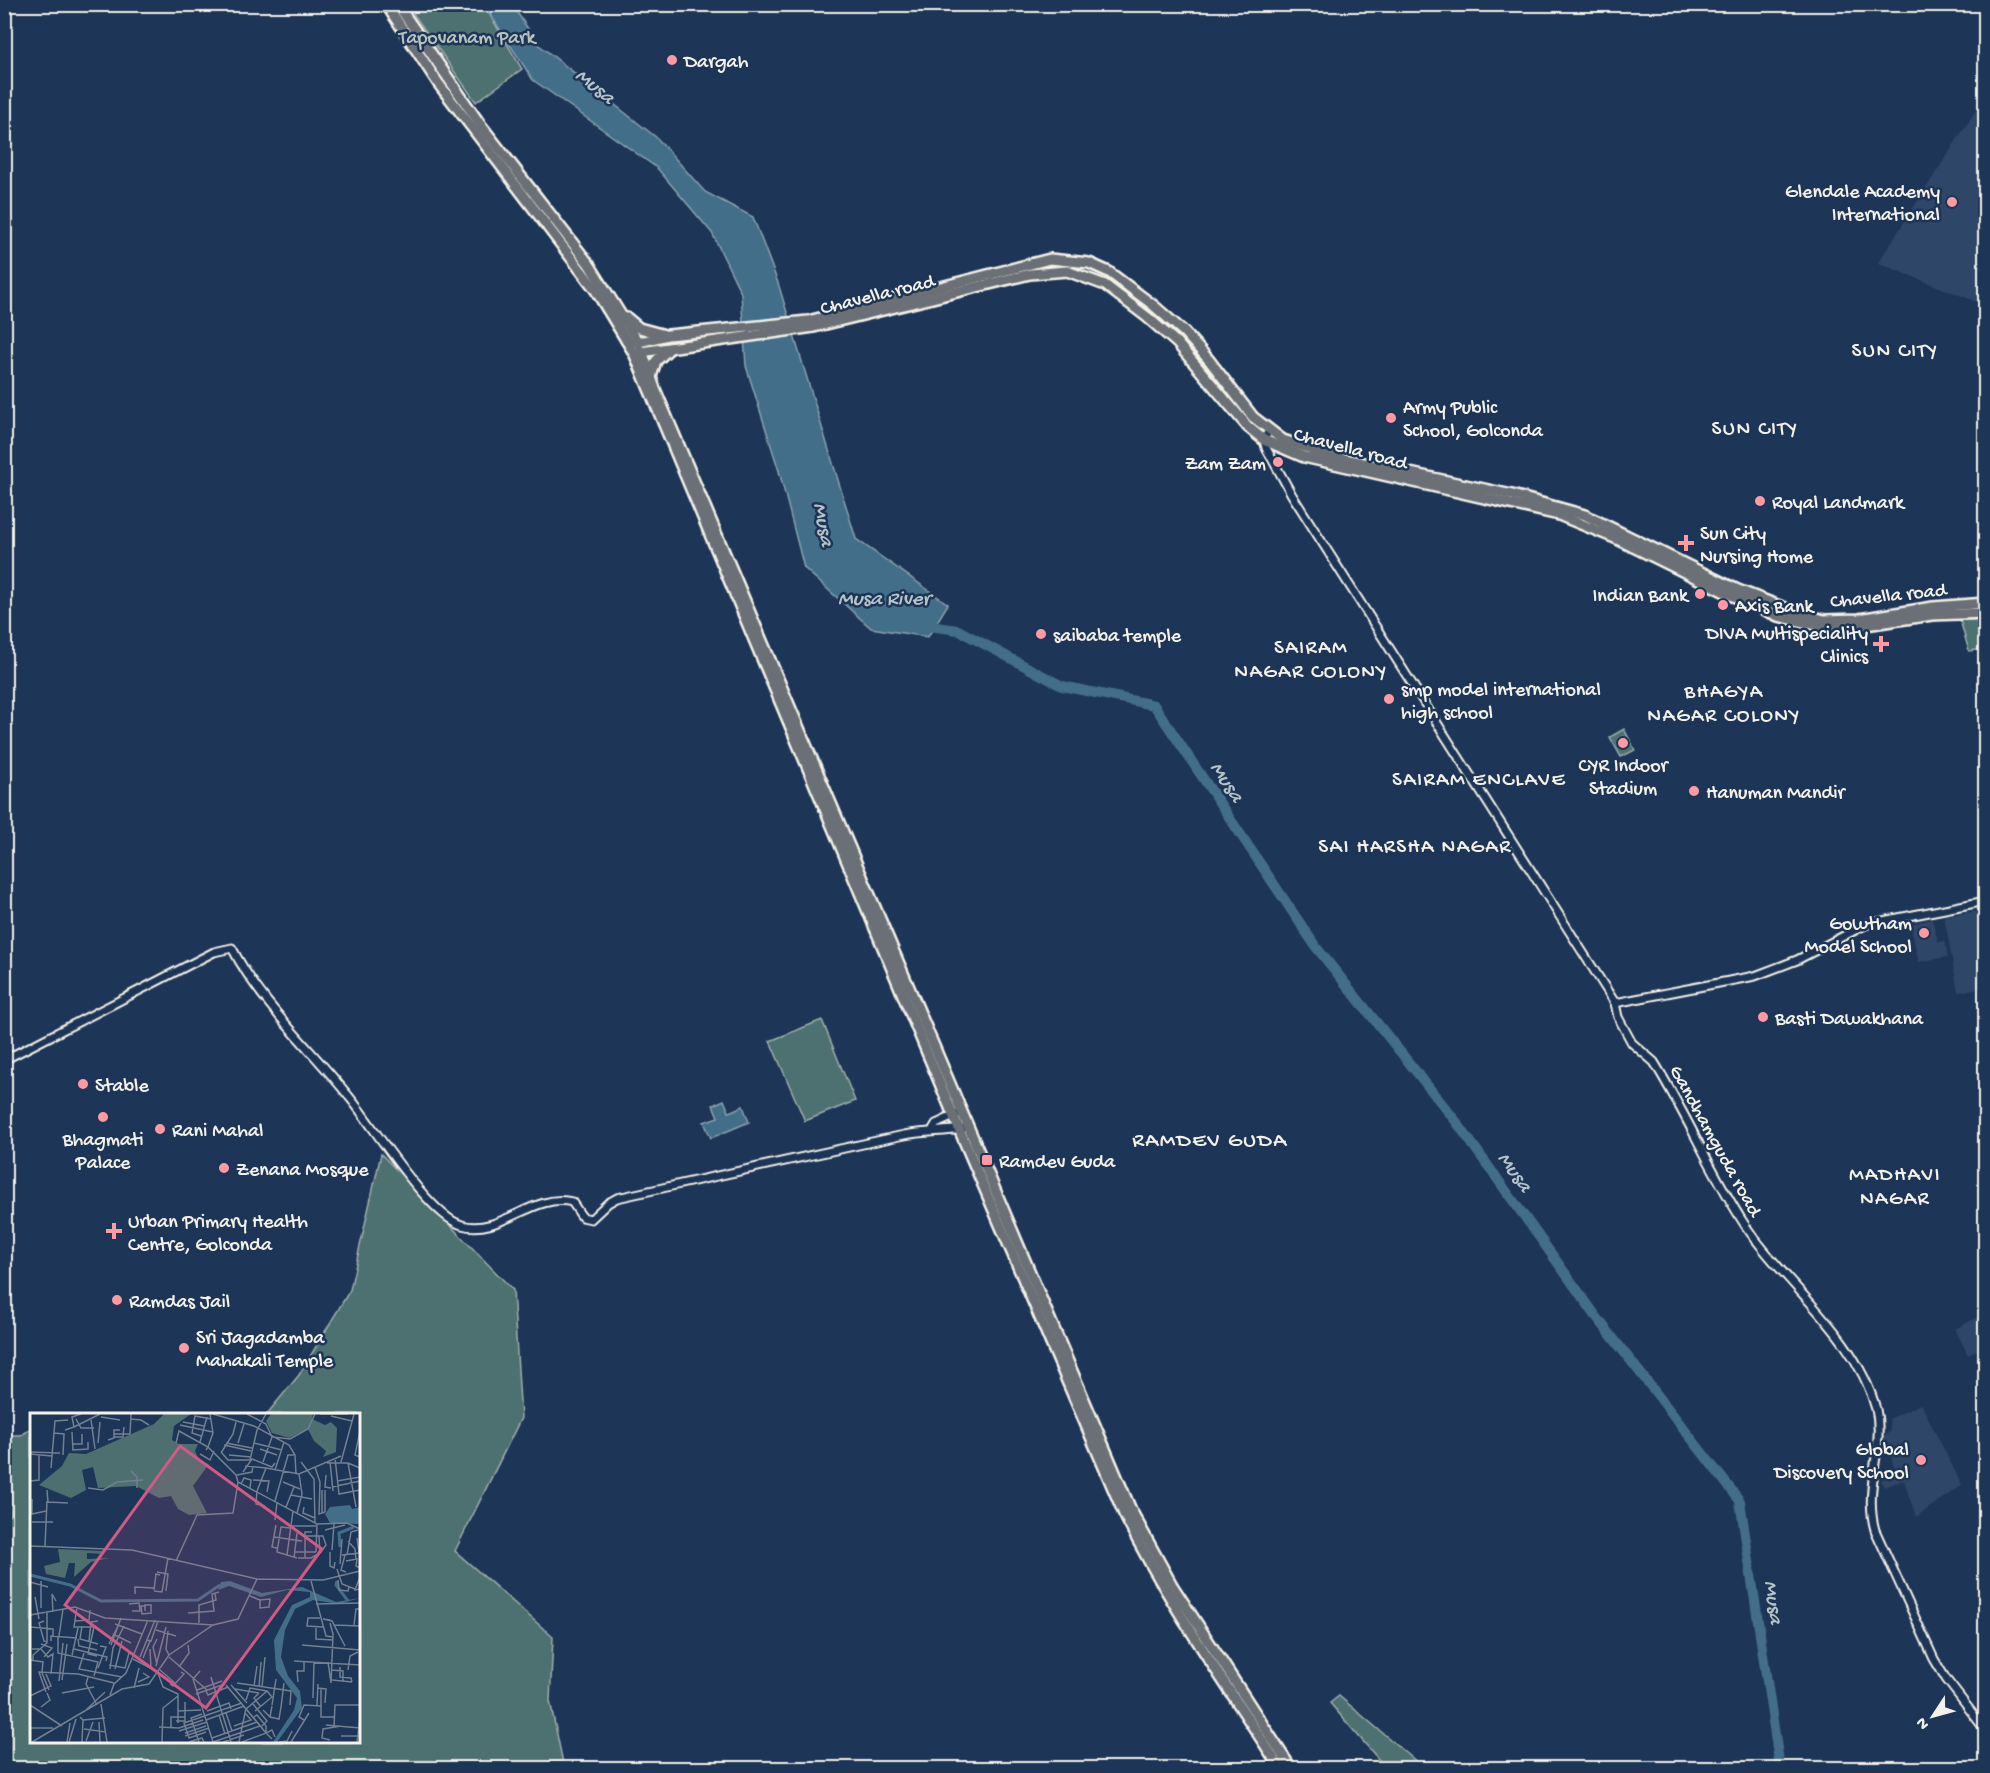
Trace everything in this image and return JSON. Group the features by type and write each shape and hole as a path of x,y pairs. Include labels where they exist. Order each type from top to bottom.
{"main road":[{"path":"386,4 438,82 638,346 958,1114"},
{"path":"397,4 447,79 554,217 618,308 639,328 669,335"},
{"name":"Chavella road","path":"638,346 669,335 827,320 1050,259 1089,263 1110,272 1184,332 1239,400 1269,430 1283,440 1331,456 1512,495 1585,515 1738,590 1824,620 1859,619 1933,607 1986,603"},
{"name":"Chavella road","path":"638,346 670,348 707,345 1030,274 1076,273 1105,285 1177,343 1248,427 1264,440 1331,464 1559,515 1615,538 1778,616 1807,623 1828,627 1859,626 1932,615 1986,613"},
{"path":"602,285 638,346 1133,1533 1178,1610 1280,1768"},
{"path":"651,377 656,361 670,348"},
{"path":"963,1129 1149,1547 1291,1768"}],"street":[{"path":"1264,440 1269,430"},
{"name":"Gandhamguda road","path":"1264,440 1272,460 1298,505 1614,1003 1618,1017 1632,1043 1648,1055 1660,1072 1746,1226 1829,1325 1856,1364 1875,1407 1878,1422 1870,1490 1871,1518 1875,1530 1934,1659 1946,1679 1986,1731"},
{"path":"1614,1003 1755,976 1797,960 1867,924 1986,901"},
{"path":"4,1060 214,952 232,948 252,984 350,1097 427,1198 455,1222 471,1227 487,1225 542,1204 563,1201 572,1202 582,1217 591,1219 617,1198 933,1129 938,1132 963,1129"},
{"path":"933,1129 936,1124 958,1114"}],"shaded area":[{"name":"Glendale Academy International","path":"1985,96 1985,305 1878,263"},
{"path":"1980,911 1985,932 1985,987 1958,992 1944,916"},
{"name":"Gowtham Model School","path":"1932,919 1938,942 1945,941 1948,957 1919,962 1910,924"},
{"path":"1985,1313 1985,1346 1968,1355 1955,1329"},
{"name":"Global Discovery School","path":"1921,1404 1962,1485 1916,1517 1904,1480 1884,1487 1881,1480 1896,1473 1888,1447 1879,1448 1880,1438 1890,1432 1889,1419"}],"green space":[{"name":"Tapovanam Park","path":"407,5 484,5 522,69 476,102"},
{"path":"1960,620 1976,620 1985,649 1969,651"},
{"name":"CYR Indoor Stadium","path":"1624,729 1635,750 1621,757 1610,737"},
{"path":"822,1020 855,1101 805,1121 770,1041"},
{"path":"381,1154 513,1290 521,1418 455,1551 553,1637 550,1701 564,1768 5,1768 4,1516 10,1515 8,1488 5,1488 5,1435 21,1435 30,1430 30,1743 360,1743 360,1413 268,1413 299,1375 350,1290"},
{"path":"1339,1696 1424,1768 1386,1768 1330,1703"}],"water":[{"name":"Musa River","path":"484,5 512,5 539,45 657,138 705,192 753,217 778,283 856,539 948,604 928,637 871,628 804,568 779,471 746,366 741,293 712,233 657,168 533,80"},
{"path":"724,1100 729,1112 743,1106 749,1122 711,1138 704,1122 718,1117 713,1105"}],"waterway":[{"name":"Musa","path":"921,625 958,630 1062,686 1154,705 1316,947 1455,1120 1596,1316 1740,1501 1780,1768"}],"place":[{"name":"Dargah","path":"672,60"},
{"name":"Glendale Academy International","path":"1952,202"},
{"name":"Army Public School, Golconda","path":"1391,418"},
{"name":"Zam Zam","path":"1278,462"},
{"name":"Royal Landmark","path":"1760,501"},
{"name":"Sun City Nursing Home","path":"1686,543"},
{"name":"Indian Bank","path":"1700,594"},
{"name":"Axis Bank","path":"1723,605"},
{"name":"saibaba temple","path":"1041,634"},
{"name":"DIVA Multispeciality Clinics","path":"1881,644"},
{"name":"smp model international high school","path":"1389,699"},
{"name":"CYR Indoor Stadium","path":"1623,743"},
{"name":"Hanuman Mandir","path":"1694,791"},
{"name":"Gowtham Model School","path":"1924,933"},
{"name":"Basti Dawakhana","path":"1763,1017"},
{"name":"Stable","path":"83,1084"},
{"name":"Bhagmati Palace","path":"103,1117"},
{"name":"Rani Mahal","path":"160,1129"},
{"name":"Ramdev Guda","path":"987,1160"},
{"name":"Zenana Mosque","path":"224,1168"},
{"name":"Urban Primary Health Centre, Golconda","path":"114,1231"},
{"name":"Ramdas Jail","path":"117,1300"},
{"name":"Sri Jagadamba Mahakali Temple","path":"184,1348"},
{"name":"Global Discovery School","path":"1921,1460"}],"district":[{"name":"SUN CITY","path":"1895,349"},
{"name":"SUN CITY","path":"1755,427"},
{"name":"SAIRAM NAGAR COLONY","path":"1311,658"},
{"name":"BHAGYA NAGAR COLONY","path":"1724,702"},
{"name":"SAIRAM ENCLAVE","path":"1479,778"},
{"name":"SAI HARSHA NAGAR","path":"1415,845"},
{"name":"RAMDEV GUDA","path":"1210,1138"},
{"name":"MADHAVI NAGAR","path":"1895,1185"}]}
